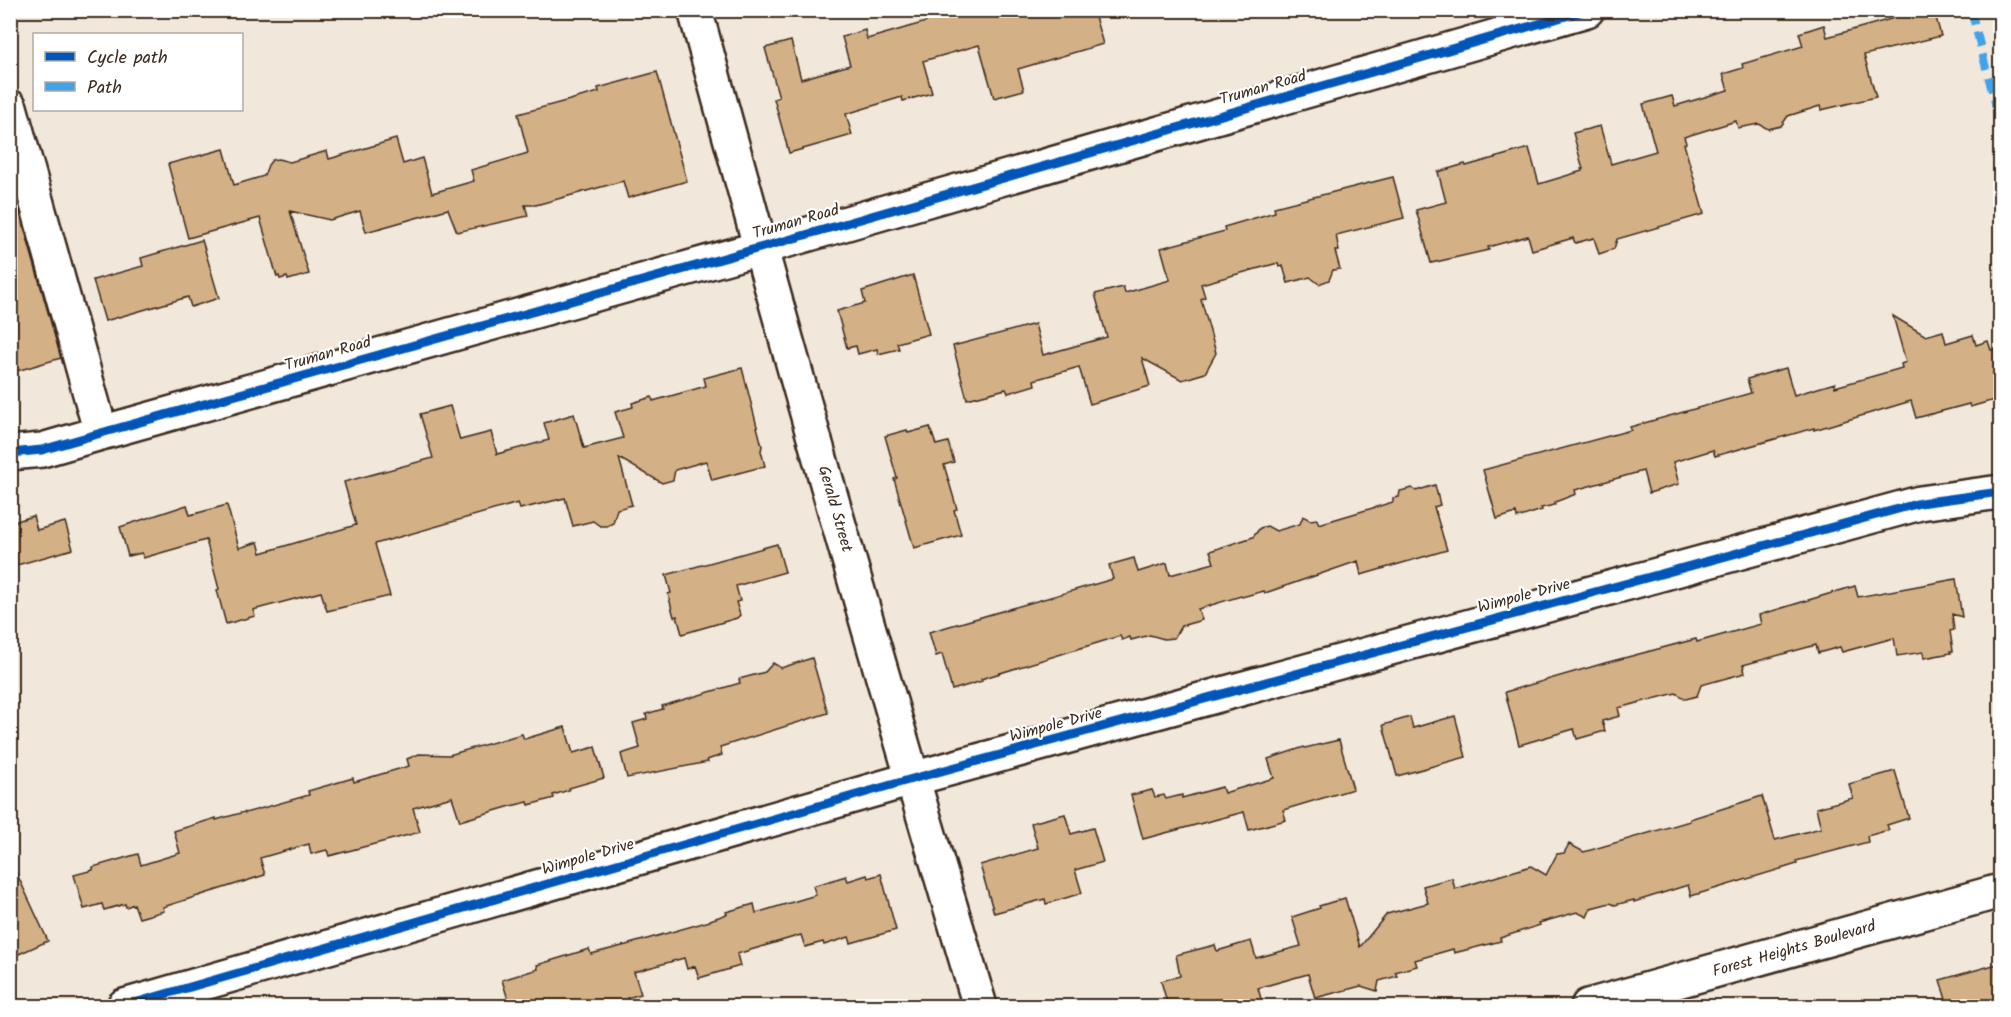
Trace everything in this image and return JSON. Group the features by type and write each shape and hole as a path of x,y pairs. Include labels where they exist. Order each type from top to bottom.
{"street":[{"name":"Gerald Street","path":"695,10 760,248 912,780 980,1006"},
{"name":"Truman Road","path":"10,453 42,450 760,248 1587,10"},
{"path":"10,107 101,433"},
{"name":"Wimpole Drive","path":"124,1006 912,780 1920,503 2001,492"},
{"name":"Forest Heights Boulevard","path":"1588,1006 2001,891"}],"building":[{"path":"923,10 1093,10 1103,44 1018,69 1024,90 994,98 979,45 923,61 932,93 903,101 902,97 846,114 852,135 789,153 774,99 779,97 765,48 791,41 801,79 850,65 842,37 865,30 867,39 926,22"},
{"path":"1889,10 1934,10 1941,36 1864,55 1876,97 1821,110 1820,106 1788,116 1781,126 1768,129 1759,124 1738,128 1736,121 1684,137 1704,214 1617,239 1614,249 1599,254 1594,238 1575,243 1573,238 1532,250 1528,236 1488,247 1489,250 1431,263 1416,210 1446,202 1438,172 1529,148 1539,184 1582,171 1573,133 1600,126 1611,164 1656,151 1643,104 1672,96 1675,106 1728,90 1723,74 1743,68 1742,64 1803,46 1799,33 1824,25 1827,37 1891,19"},
{"path":"657,72 687,181 628,198 623,181 536,205 525,205 528,216 457,232 448,209 366,232 360,211 330,220 290,211 309,274 288,280 287,277 280,279 279,276 277,277 260,218 188,238 168,164 224,149 234,185 264,176 272,160 290,162 327,151 329,159 396,139 403,164 422,158 432,193 474,181 471,170 528,153 518,114 599,92 598,88"},
{"path":"1393,177 1404,218 1336,235 1339,251 1335,251 1340,269 1333,270 1329,280 1319,284 1310,277 1288,283 1283,266 1279,267 1278,263 1201,284 1205,297 1201,299 1216,353 1205,373 1182,380 1142,358 1150,386 1090,404 1079,367 1034,380 1035,385 1008,393 1006,389 967,399 953,346 1035,324 1043,355 1107,337 1095,294 1123,287 1125,293 1170,280 1161,248 1225,231 1224,227 1275,212 1274,207"},
{"path":"16,199 61,358 10,373 10,200"},
{"path":"202,240 219,298 191,307 188,297 105,321 93,280 143,266 141,258"},
{"path":"913,275 929,334 897,343 899,349 878,354 877,349 858,354 856,346 847,348 837,311 865,303 862,291"},
{"path":"1893,316 1926,336 1943,331 1946,343 1973,335 1976,345 1988,341 1991,350 2001,347 2001,398 1916,418 1911,401 1715,456 1713,450 1673,462 1679,484 1649,493 1643,471 1575,490 1576,494 1555,502 1555,505 1541,508 1542,510 1517,518 1516,513 1497,519 1483,470 1631,430 1630,427 1751,393 1747,379 1786,368 1794,395 1835,383 1835,387 1902,368 1901,364 1906,362"},
{"path":"742,368 765,466 712,480 706,461 675,470 673,480 662,483 619,458 632,505 617,509 613,523 600,526 593,521 573,526 565,498 520,509 518,503 375,544 390,596 327,611 321,592 253,610 255,616 226,624 206,540 143,558 142,553 128,556 120,527 187,505 190,515 227,505 239,548 258,542 261,553 356,525 344,482 433,458 420,414 450,406 460,440 491,432 497,454 549,440 544,423 574,414 584,448 623,438 615,412 633,407 632,403 652,397 653,401 706,386 704,378"},
{"path":"930,427 936,445 948,442 954,462 944,465 957,509 954,510 961,535 914,548 894,479 897,478 885,436"},
{"path":"1435,485 1440,505 1434,507 1447,550 1361,575 1358,561 1265,593 1264,591 1241,596 1198,609 1202,620 1181,626 1174,638 1164,639 1150,635 1122,640 1120,636 952,690 942,654 936,656 929,632 1113,579 1109,565 1134,558 1138,572 1167,563 1170,575 1214,563 1210,551 1253,537 1260,528 1267,526 1276,531 1300,524 1303,516 1310,520 1317,519 1319,524 1393,502 1393,498 1399,497 1400,491 1412,488 1416,491"},
{"path":"33,516 37,530 65,522 73,549 10,567 10,523"},
{"path":"777,544 785,572 736,586 740,601 736,602 740,615 737,618 682,634 677,616 674,617 666,575"},
{"path":"1956,579 1962,617 1952,614 1954,630 1950,631 1953,651 1950,651 1951,653 1924,658 1923,652 1897,656 1894,638 1842,652 1840,647 1818,653 1816,645 1743,665 1745,673 1701,685 1697,696 1686,699 1676,693 1618,708 1620,716 1602,721 1605,731 1577,739 1574,729 1519,745 1505,692 1605,663 1696,639 1697,642 1761,624 1759,615 1855,586 1858,597"},
{"path":"812,658 828,713 720,747 722,755 707,760 708,762 627,778 621,754 640,748 633,723 647,719 646,714 663,709 662,706 740,683 739,679 765,672 773,663 781,668"},
{"path":"1455,716 1466,757 1397,776 1383,725 1410,717 1413,728"},
{"path":"565,727 573,753 595,747 604,778 569,788 569,790 553,795 554,798 529,805 528,802 511,806 460,821 452,797 413,808 420,832 329,856 327,850 311,854 309,844 260,858 265,875 163,907 164,911 139,918 134,904 104,910 102,904 84,909 74,875 138,854 141,865 180,853 174,831 309,795 308,791 353,778 354,782 409,766 407,759 419,754 449,755 522,734 524,739"},
{"path":"1339,740 1353,789 1283,810 1286,820 1249,830 1244,812 1143,839 1131,795 1152,790 1155,797 1164,795 1166,799 1182,795 1182,798 1222,787 1224,793 1274,778 1268,759 1304,747"},
{"path":"1895,771 1909,818 1887,825 1889,830 1867,836 1868,842 1796,861 1797,864 1691,896 1688,885 1634,902 1634,900 1615,905 1610,903 1591,908 1587,917 1577,912 1539,923 1540,925 1500,938 1501,941 1454,953 1453,949 1415,960 1417,966 1395,972 1397,976 1379,981 1377,991 1361,986 1315,998 1308,974 1258,988 1263,1006 1168,1006 1161,981 1180,976 1176,955 1215,945 1217,951 1251,941 1256,958 1301,946 1292,917 1320,908 1319,906 1345,898 1360,947 1387,914 1428,903 1423,886 1452,878 1455,889 1531,866 1546,875 1557,854 1564,853 1569,844 1584,852 1690,821 1690,819 1762,796 1775,840 1821,828 1816,808 1853,798 1849,784"},
{"path":"1065,814 1071,834 1093,828 1103,862 1075,870 1082,893 1046,904 1045,899 994,913 980,865 1038,848 1031,823"},
{"path":"10,859 48,941 10,958"},
{"path":"881,874 896,930 851,943 849,937 824,945 823,942 805,947 801,935 737,954 740,966 699,978 695,966 687,969 684,958 634,972 641,994 627,998 630,1006 510,1006 502,980 538,969 537,965 589,949 591,954 626,945 710,921 727,914 726,912 754,904 756,913 816,895 813,886 846,876 848,881 867,875 868,878"},
{"path":"2001,963 2001,1006 1948,1006 1940,980"}],"marked path":[{"path":"1971,10 2000,122"}],"cycle path":[{"path":"10,453 42,450 788,240 1587,10"},
{"path":"124,1006 912,779 1920,503 2000,492"}]}
